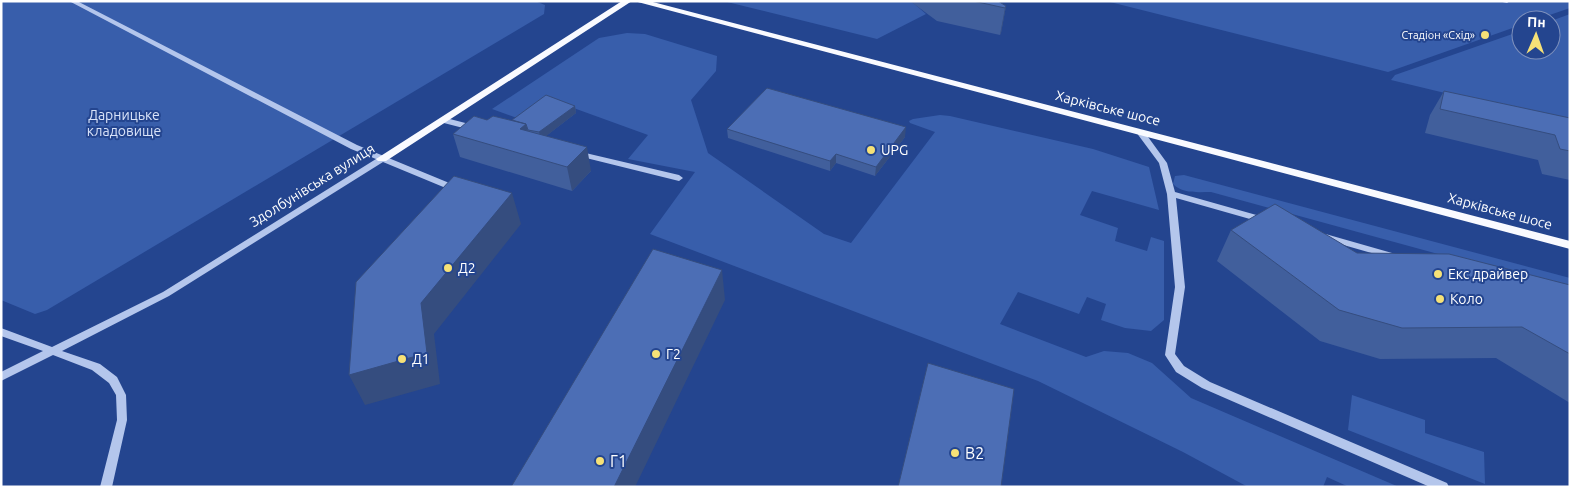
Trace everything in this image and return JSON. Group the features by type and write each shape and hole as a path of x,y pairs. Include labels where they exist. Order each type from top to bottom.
{"main road":[{"name":"Здолбунівська вулиця","path":"382,159 628,1"},
{"name":"Харківське шосе","path":"638,1 1570,245"}],"street":[{"path":"72,1 354,147 456,190"},
{"path":"1501,1 1507,1"},
{"path":"443,120 487,131"},
{"path":"1140,132 1164,163 1171,194 1180,287 1170,356 1180,369 1206,385 1443,487"},
{"path":"564,150 679,178"},
{"name":"Здолбунівська вулиця","path":"1,377 166,294 382,159"},
{"path":"1171,194 1276,223"},
{"path":"1314,234 1409,260"},
{"path":"1,332 96,367 113,380 121,395 122,420 106,487"}],"green space":[{"name":"Дарницьке кладовище","path":"1,1 535,1 545,5 544,14 47,310 35,314 1,300"},
{"path":"723,1 911,1 926,14 877,39"},
{"path":"1106,1 1570,1 1570,8 1561,11 1511,10 1511,29 1388,72"},
{"path":"1570,14 1570,123 1391,80 1395,75 1511,34 1511,60 1561,60 1561,17"},
{"path":"627,33 645,34 717,56 716,71 691,100 708,153 824,234 851,243 935,132 910,123 909,121 913,119 940,115 950,116 1093,149 1149,167 1159,210 1092,191 1080,215 1118,228 1115,241 1147,251 1151,237 1164,241 1164,320 1151,331 1125,328 1101,320 1106,304 1087,297 1079,314 1018,292 1000,324 1086,357 1104,351 1128,353 1152,363 1191,398 1399,487 1349,487 1327,477 1323,487 1248,487 1183,452 1038,381 650,234 695,172 628,159 648,135 546,98 517,118 492,109 599,38"},
{"path":"1184,175 1570,278 1570,290 1211,192 1186,191 1173,184 1175,176"},
{"path":"1352,395 1425,420 1425,433 1484,452 1485,484 1348,430"}],"building":[{"path":"973,1 998,1 1006,6 1005,8"},
{"path":"767,88 906,127 876,167 836,154 830,161 727,129"},
{"path":"1444,91 1570,118 1570,151 1560,149 1555,135 1440,109"},
{"path":"546,95 575,106 539,132 528,130 526,124 512,120"},
{"path":"474,116 487,120 493,116 526,124 520,129 587,147 567,167 453,134"},
{"path":"454,176 512,193 421,303 427,353 349,375 356,282"},
{"path":"1275,204 1357,253 1449,254 1570,285 1570,354 1522,327 1402,328 1339,310 1231,230"},
{"path":"653,249 722,270 614,487 511,487"},
{"name":"В2","path":"928,363 1014,389 1001,487 898,487"}],"place":[{"name":"Стадіон «Схід»","path":"1485,35"},
{"name":"UPG","path":"871,150"},
{"name":"Д2","path":"448,268"},
{"name":"Екс драйвер","path":"1438,274"},
{"name":"Коло","path":"1440,299"},
{"name":"Г2","path":"656,354"},
{"name":"Д1","path":"402,359"},
{"name":"В2","path":"955,453"},
{"name":"Г1","path":"600,461"}]}
